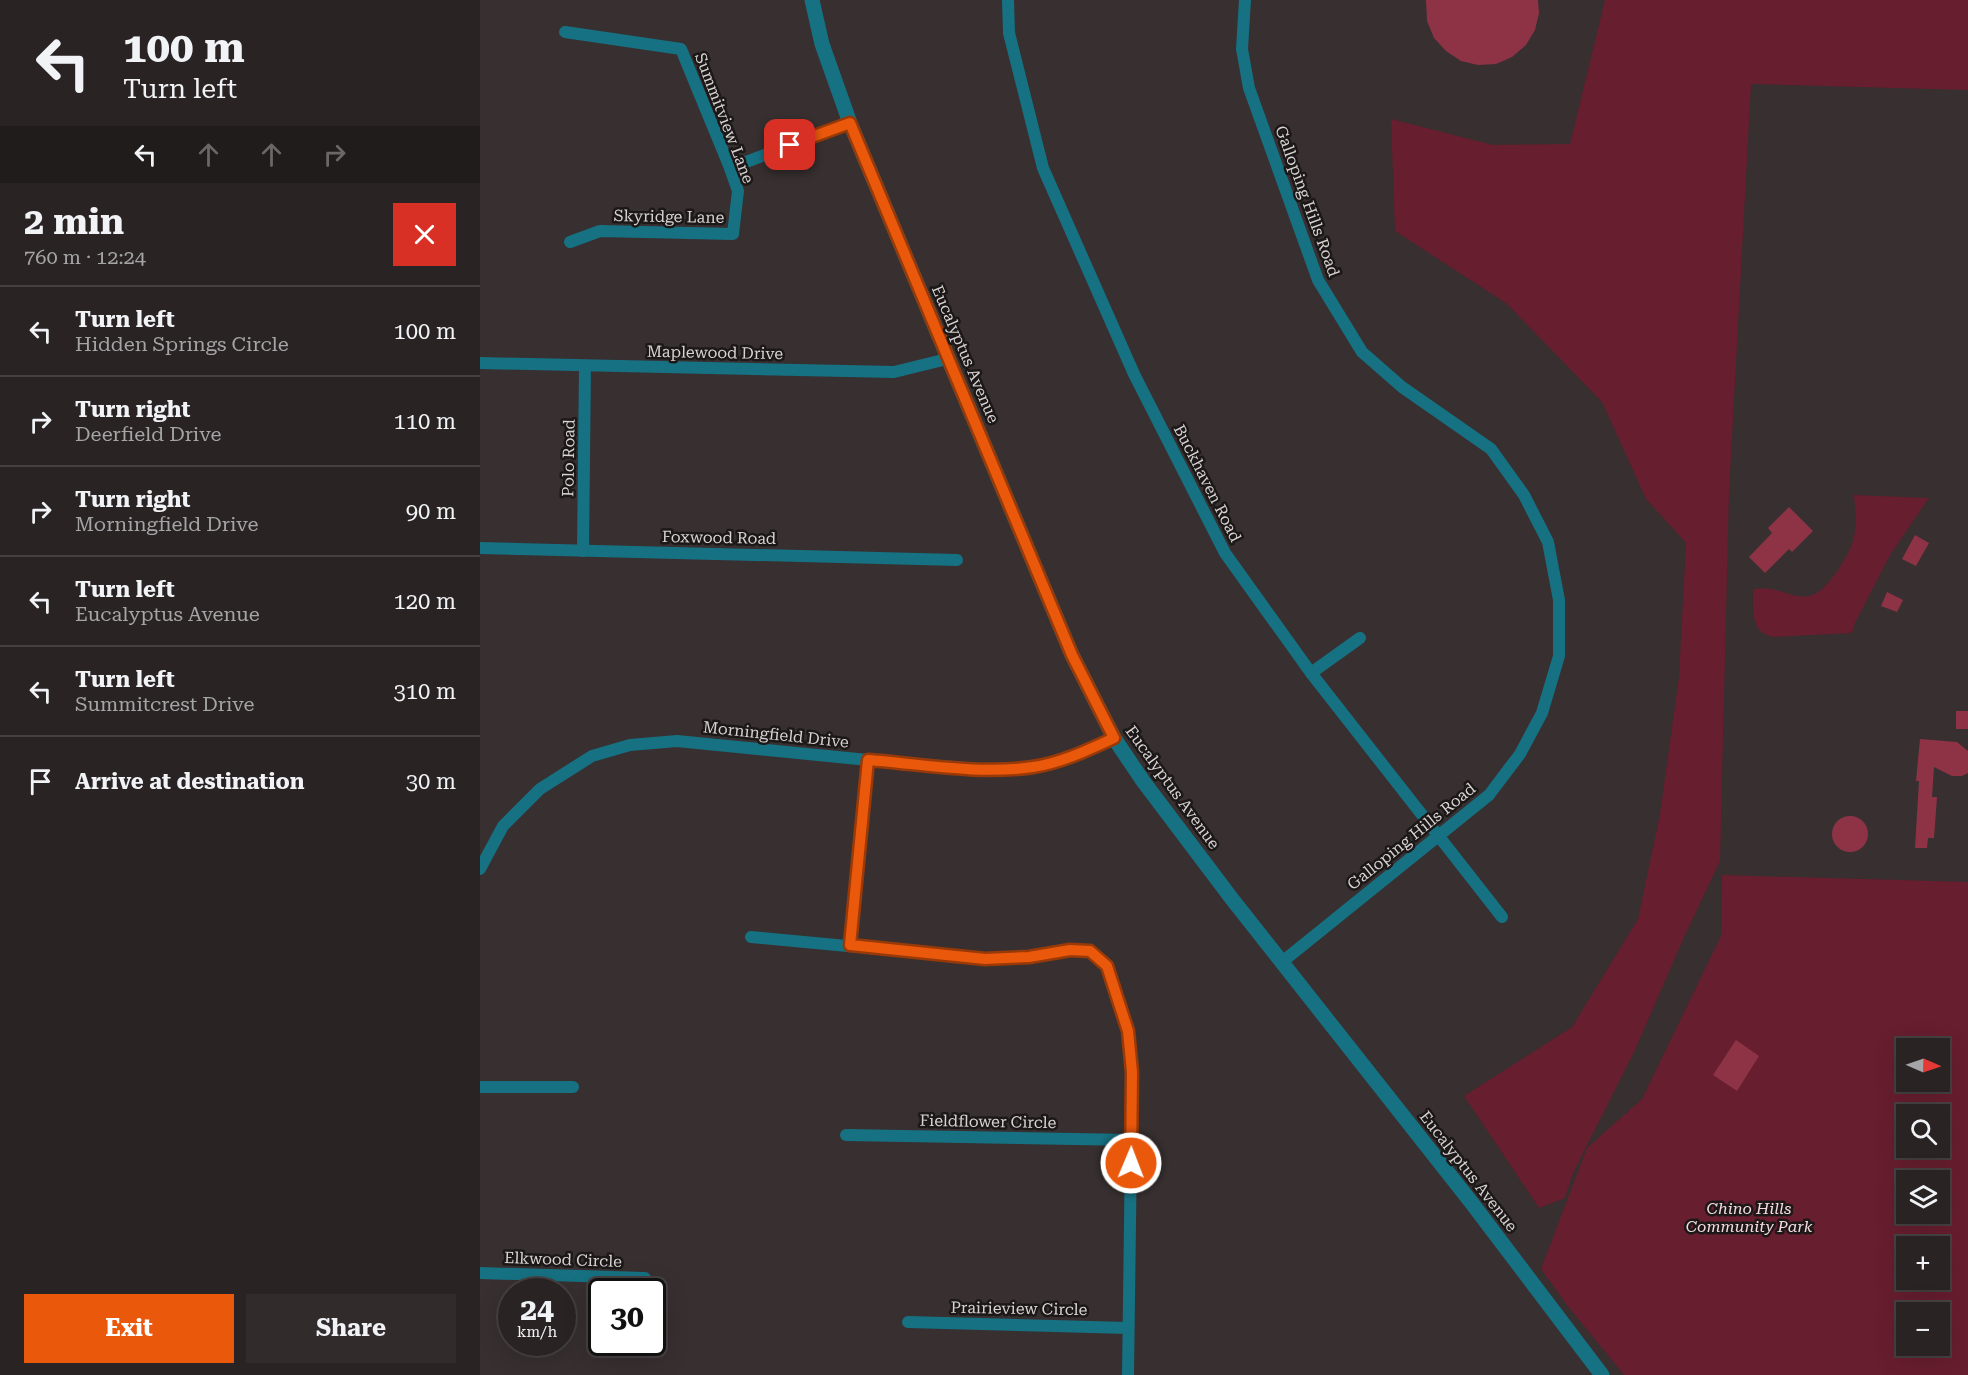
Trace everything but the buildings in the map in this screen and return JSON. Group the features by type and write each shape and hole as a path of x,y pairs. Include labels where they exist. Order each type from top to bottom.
{"street":[{"name":"Eucalyptus Avenue","path":"812,0 822,44 850,123 1072,655 1114,738 1143,781 1471,1202 1602,1375"},
{"name":"Buckhaven Road","path":"1008,0 1009,33 1043,168 1134,374 1225,553 1311,673 1502,917"},
{"name":"Galloping Hills Road","path":"1245,0 1242,48 1250,88 1318,280 1362,352 1402,387 1491,449 1524,495 1548,542 1559,600 1559,656 1542,713 1520,754 1489,795 1282,962"},
{"name":"Summitview Lane","path":"565,32 681,49 738,191 733,234"},
{"path":"730,168 850,123"},
{"name":"Skyridge Lane","path":"570,242 600,231 733,234"},
{"name":"Maplewood Drive","path":"480,363 894,372 947,359"},
{"name":"Polo Road","path":"583,550 585,366"},
{"name":"Foxwood Road","path":"480,548 957,560"},
{"path":"1311,673 1360,638"},
{"name":"Morningfield Drive","path":"480,869 503,826 540,789 592,756 630,745 677,741 991,770 1053,763 1114,738"},
{"path":"850,945 868,760"},
{"path":"751,937 985,959 1029,957 1070,950 1090,951 1107,966 1128,1031 1132,1072 1128,1375"},
{"path":"480,1087 573,1088"},
{"name":"Fieldflower Circle","path":"846,1136 1131,1140"},
{"name":"Elkwood Circle","path":"480,1273 645,1278"},
{"name":"Prairieview Circle","path":"908,1322 1128,1328"}],"green space":[{"path":"1605,0 1968,0 1968,90 1751,84 1729,492 1720,861 1635,1050 1573,1173 1565,1198 1539,1208 1464,1096 1572,1027 1638,919 1660,814 1679,677 1686,543 1646,499 1602,402 1506,303 1395,231 1391,119 1493,145 1570,144"},
{"path":"1854,495 1929,498 1890,555 1852,633 1773,637 1763,633 1756,625 1753,589 1771,589 1796,596 1807,596 1818,592 1825,586 1844,561 1852,544 1856,516"},
{"name":"Chino Hills Community Park","path":"1722,875 1968,882 1968,1375 1624,1375 1541,1269 1587,1148 1642,1099 1721,936"}],"route":[{"path":"790,145 850,123 1072,655 1114,738 1053,763 1012,769 991,770 868,760 850,945 985,959 1029,957 1070,950 1090,951 1107,966 1128,1031 1132,1072 1131,1163"}]}
